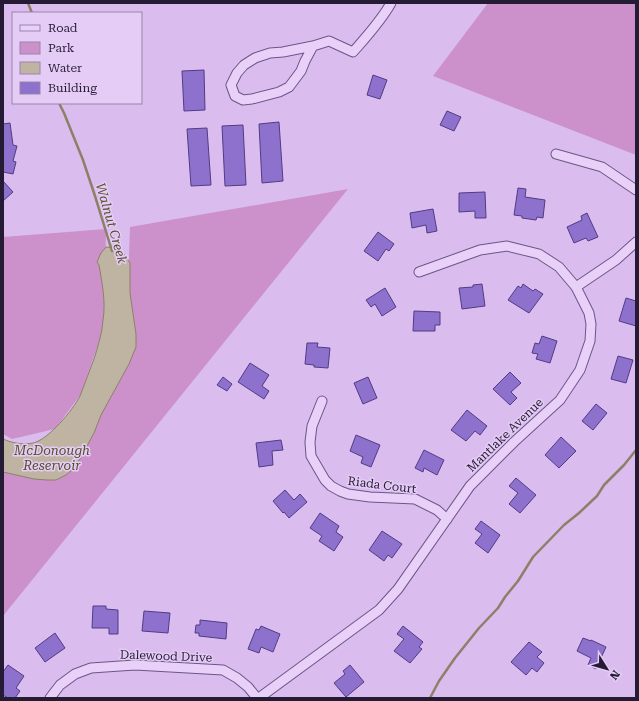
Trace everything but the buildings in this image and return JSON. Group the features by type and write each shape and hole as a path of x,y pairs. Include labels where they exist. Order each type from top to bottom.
{"street":[{"path":"313,46 301,71 289,86 279,92 252,99 243,100 235,96 231,85 237,72 244,65 255,58 270,53 313,46 329,40 353,52 375,26 391,3"},
{"path":"556,154 602,167 636,190"},
{"path":"576,287 616,260 636,242"},
{"name":"Mantlake Avenue","path":"258,698 379,610 398,589 470,486 514,442 560,400 580,370 590,341 592,324 589,313 576,287 559,267 539,254 507,246 480,250 419,272"},
{"name":"Riada Court","path":"322,401 312,426 310,442 311,456 325,480 331,486 348,494 370,498 415,499 437,510 447,519"},
{"name":"Dalewood Drive","path":"50,698 60,685 75,674 91,668 135,665 223,670 237,678 258,698"}],"green space":[{"path":"488,3 636,3 636,155 433,76"},
{"path":"348,189 3,616 3,466 24,470 126,344 130,227"},
{"path":"106,229 104,327 81,394 55,429 12,439 3,434 3,237"}],"water":[{"name":"McDonough Reservoir","path":"106,247 117,248 124,254 130,263 130,293 136,334 136,347 129,364 101,415 94,433 80,459 73,469 66,475 56,480 47,480 34,479 3,472 3,439 21,444 29,444 39,441 60,424 80,396 94,359 102,330 104,299 99,265 97,262 101,253"}],"waterway":[{"name":"Walnut Creek","path":"28,3 32,12"},
{"name":"Walnut Creek","path":"60,104 83,160 112,251"},
{"path":"430,698 439,681 455,658 479,628 498,608 518,581 533,557 564,525 597,496 604,485 624,465 636,450"}]}
